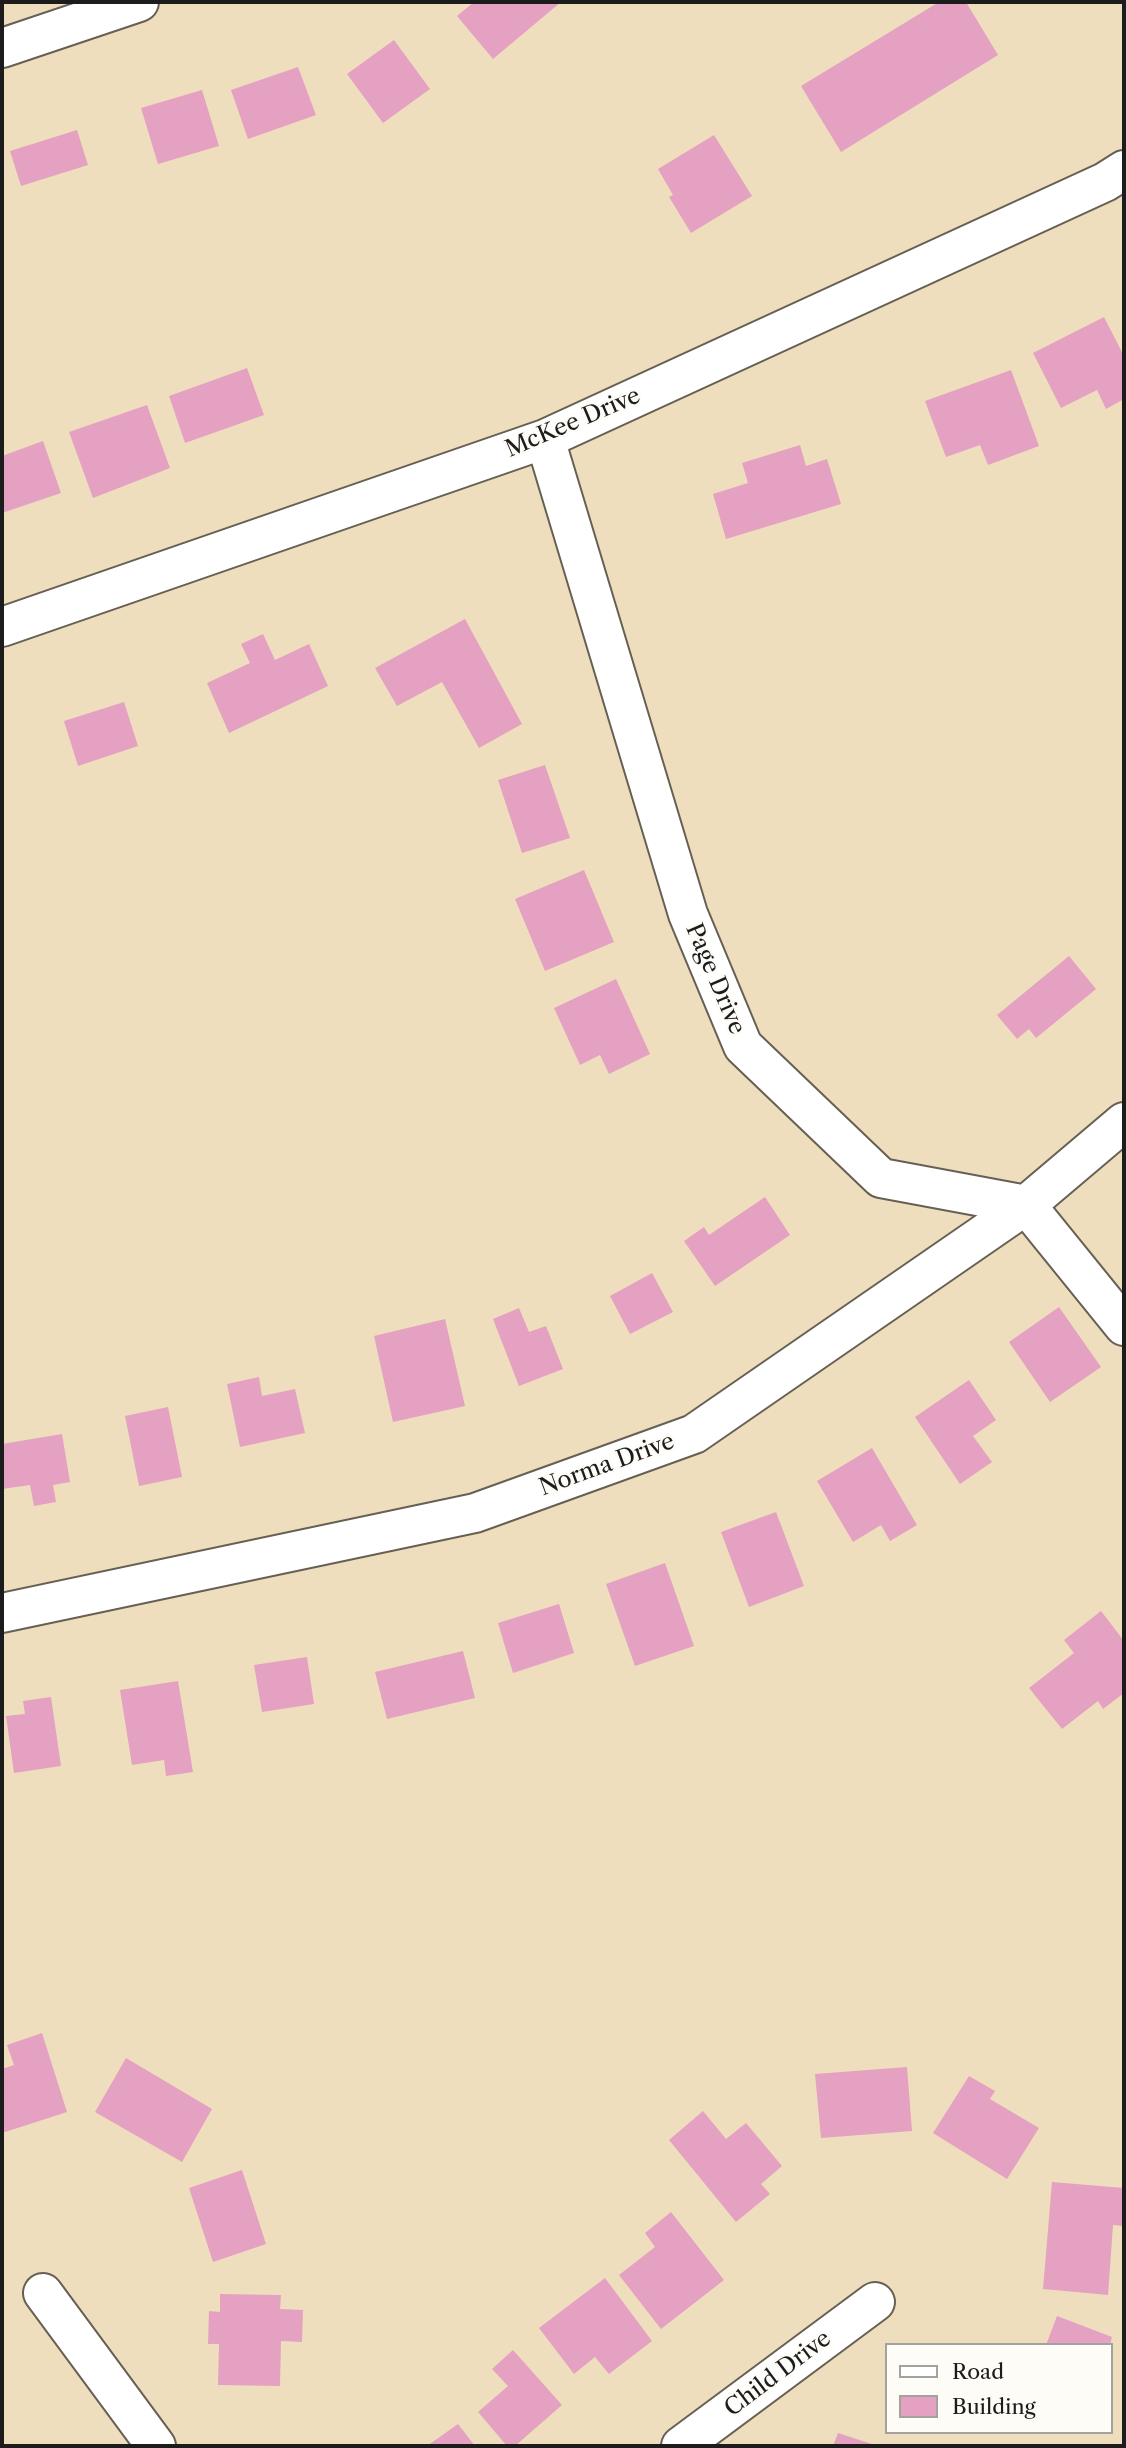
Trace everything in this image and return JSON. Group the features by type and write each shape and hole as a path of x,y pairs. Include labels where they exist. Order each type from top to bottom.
{"street":[{"path":"2,48 139,2"},
{"name":"McKee Drive","path":"2,627 545,439 1105,182 1124,170"},
{"name":"Page Drive","path":"545,439 688,914 743,1046 881,1178 1026,1205"},
{"name":"Norma Drive","path":"2,1613 475,1514 694,1434 1026,1205 1124,1122"},
{"path":"1026,1205 1124,1326"},
{"path":"43,2293 156,2446"},
{"name":"Child Drive","path":"681,2446 875,2301"}],"building":[{"path":"474,2 561,2 493,59 457,16"},
{"path":"939,2 966,2 998,55 841,152 801,86"},
{"path":"394,40 430,89 383,123 347,74"},
{"path":"298,67 316,115 248,139 231,90"},
{"path":"202,90 219,146 158,164 141,108"},
{"path":"77,130 88,165 21,186 10,151"},
{"path":"714,135 752,196 691,233 669,197 673,195 658,169"},
{"path":"1104,317 1124,356 1124,399 1106,409 1097,390 1061,408 1033,353"},
{"path":"247,368 264,415 185,443 169,396"},
{"path":"1011,370 1039,446 988,465 980,445 946,457 925,401"},
{"path":"147,405 170,468 93,498 69,432"},
{"path":"43,441 61,493 2,513 2,456"},
{"path":"800,445 806,466 827,459 841,504 726,539 713,494 748,483 742,463"},
{"path":"465,619 522,724 479,748 442,682 397,706 375,668"},
{"path":"263,634 275,660 309,644 328,686 229,733 207,683 250,663 241,644"},
{"path":"124,702 138,746 78,766 64,721"},
{"path":"545,765 570,838 522,853 498,780"},
{"path":"584,870 614,942 545,971 515,899"},
{"path":"1069,956 1096,989 1036,1038 1029,1029 1017,1039 997,1015"},
{"path":"616,979 650,1054 609,1074 600,1055 580,1065 554,1008"},
{"path":"765,1197 790,1235 715,1286 684,1241 704,1227 709,1235"},
{"path":"652,1273 673,1312 630,1334 610,1296"},
{"path":"1059,1307 1101,1367 1050,1402 1009,1342"},
{"path":"519,1308 529,1332 546,1326 563,1369 519,1386 493,1319"},
{"path":"445,1319 465,1406 393,1422 374,1336"},
{"path":"259,1377 262,1396 295,1389 305,1433 240,1447 227,1384"},
{"path":"969,1380 996,1420 973,1436 992,1462 960,1484 915,1417"},
{"path":"168,1407 182,1477 139,1486 125,1416"},
{"path":"62,1434 70,1482 53,1485 56,1502 34,1506 30,1485 2,1489 2,1444"},
{"path":"872,1448 917,1525 890,1541 881,1525 853,1542 817,1481"},
{"path":"776,1512 804,1586 749,1607 721,1532"},
{"path":"665,1563 694,1646 635,1666 606,1584"},
{"path":"559,1604 574,1653 513,1673 498,1623"},
{"path":"1101,1611 1124,1641 1124,1693 1103,1709 1098,1701 1062,1729 1029,1688 1074,1653 1064,1640"},
{"path":"463,1651 475,1698 387,1719 375,1672"},
{"path":"307,1657 314,1704 262,1712 254,1665"},
{"path":"178,1681 193,1772 166,1776 164,1760 132,1765 120,1690"},
{"path":"51,1697 61,1766 14,1773 6,1716 25,1714 23,1701"},
{"path":"42,2033 67,2112 2,2133 2,2069 14,2065 7,2045"},
{"path":"126,2058 212,2109 182,2162 95,2112"},
{"path":"907,2067 912,2131 821,2138 815,2074"},
{"path":"969,2076 995,2091 990,2099 1039,2128 1007,2179 933,2133"},
{"path":"703,2111 726,2139 746,2123 782,2166 761,2184 770,2194 736,2222 669,2140"},
{"path":"242,2170 266,2244 213,2262 189,2188"},
{"path":"1052,2182 1124,2188 1124,2226 1113,2225 1108,2295 1043,2289"},
{"path":"671,2212 724,2280 661,2329 619,2275 655,2247 645,2233"},
{"path":"605,2278 652,2341 609,2374 595,2357 574,2374 539,2328"},
{"path":"220,2294 281,2295 280,2309 303,2310 302,2342 281,2341 280,2386 218,2385 219,2344 208,2344 209,2311 220,2312"},
{"path":"1057,2316 1112,2337 1110,2343 1047,2343"},
{"path":"513,2350 562,2405 515,2446 507,2446 478,2412 508,2386 492,2369"},
{"path":"458,2424 475,2446 427,2446"},
{"path":"838,2433 878,2446 833,2446"}]}
